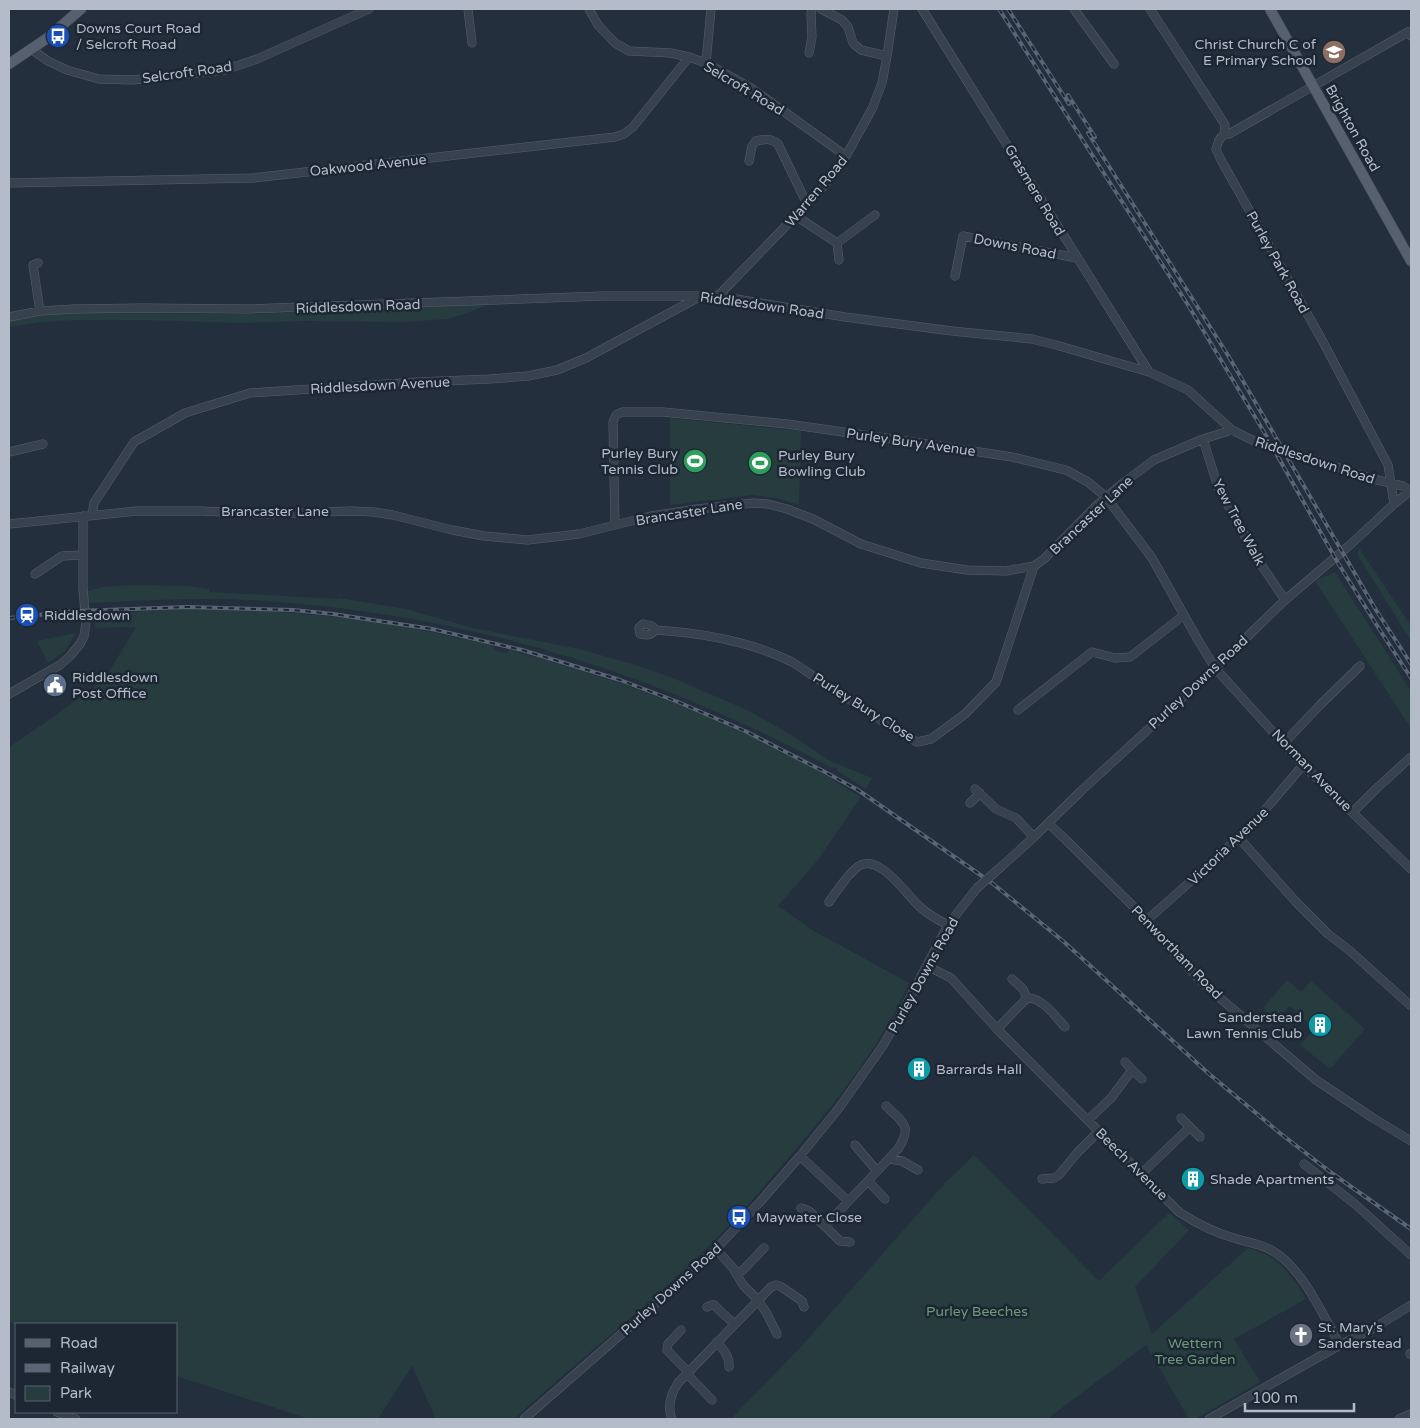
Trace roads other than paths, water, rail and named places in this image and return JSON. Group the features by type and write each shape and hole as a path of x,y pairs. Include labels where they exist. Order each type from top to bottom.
{"main road":[{"path":"9,64 46,39 81,9"},
{"name":"Brighton Road","path":"1270,9 1411,261"}],"street":[{"name":"Selcroft Road","path":"32,49 48,61 67,70 99,79 133,80 225,70 257,59 369,9"},
{"path":"468,9 472,43"},
{"name":"Selcroft Road","path":"589,9 598,25 615,43 629,51 671,53 706,63 751,88 846,156"},
{"path":"706,63 711,9"},
{"path":"809,53 812,37 812,9"},
{"path":"821,9 842,20 848,27 853,43 861,50 888,56"},
{"name":"Warren Road","path":"718,296 807,204 846,156 872,109 882,83 888,56 894,9"},
{"name":"Grasmere Road","path":"922,9 1149,372"},
{"path":"1074,9 1114,64"},
{"path":"1150,9 1225,125 1224,134 1229,134 1408,32 1411,36"},
{"name":"Oakwood Avenue","path":"9,183 253,178 615,137 624,134 633,127 690,57"},
{"name":"Purley Park Road","path":"1224,134 1218,140 1216,148 1221,160 1322,340 1388,465 1391,483"},
{"path":"749,161 752,146 756,141 768,139 774,141 778,144 807,204"},
{"path":"837,243 875,215"},
{"path":"796,216 837,243 839,260"},
{"name":"Downs Road","path":"955,276 963,236 1077,258"},
{"path":"33,265 40,311"},
{"name":"Riddlesdown Avenue","path":"92,515 94,503 134,442 185,413 250,393 418,382 490,380 528,376 557,370 586,358 702,295"},
{"name":"Riddlesdown Road","path":"9,317 40,311 74,308 248,309 602,296 718,296 845,317 952,331 1032,338 1149,372 1188,390 1232,430 1260,444 1411,490"},
{"name":"Purley Bury Avenue","path":"615,525 613,422 616,415 622,412 663,412 787,424 1012,457 1066,470 1088,482 1106,497 1152,558 1215,668"},
{"name":"Brancaster Lane","path":"9,524 160,510 267,514 325,511 374,512 484,536 528,540 579,534 651,516 681,511 761,503 787,509 813,519 861,544 921,563 967,570 1006,571 1034,566 1044,559 1106,497 1154,460 1203,439 1232,430"},
{"name":"Yew Tree Walk","path":"1203,439 1218,487 1260,563 1285,600"},
{"path":"9,452 43,444"},
{"name":"Riddlesdown Road","path":"1391,483 1394,504"},
{"name":"Purley Downs Road","path":"524,1419 716,1249 800,1156 839,1108 882,1047 948,925 978,888 1034,837 1081,790 1215,668 1285,600 1352,544 1411,490"},
{"path":"9,694 60,664 72,654 84,636 86,624 82,555 83,516"},
{"path":"35,574 62,556 82,555"},
{"name":"Purley Bury Close","path":"656,630 717,637 776,656 792,663 858,704 898,732 917,742 931,739 965,714 996,682 1034,566"},
{"path":"1018,710 1092,652 1115,658 1130,657 1184,615"},
{"path":"1284,743 1360,666"},
{"name":"Norman Avenue","path":"1215,668 1303,765 1411,869"},
{"path":"1353,812 1411,757"},
{"name":"Victoria Avenue","path":"1147,920 1239,838 1271,804 1303,765"},
{"path":"970,803 977,791 996,809 1016,818 1034,837"},
{"name":"Penwortham Road","path":"1048,823 1147,920 1207,987 1323,1084 1411,1141"},
{"path":"1239,838 1328,934 1349,950 1411,1006"},
{"path":"841,902 831,899 859,866 868,864 878,866 889,874 919,906 948,925"},
{"name":"Beech Avenue","path":"927,966 951,978 997,1028 1180,1212 1198,1224 1232,1238 1271,1250 1283,1259 1296,1272 1310,1291 1340,1345"},
{"path":"1012,979 1023,989 1028,998"},
{"path":"997,1028 1028,998"},
{"path":"1028,998 1040,1001 1066,1027"},
{"path":"1125,1062 1142,1079"},
{"path":"1088,1120 1111,1098 1132,1070"},
{"path":"825,1226 889,1159 903,1141 906,1127 903,1121 886,1106"},
{"path":"1180,1118 1200,1137"},
{"path":"1141,1174 1190,1127"},
{"path":"1042,1179 1054,1178 1059,1175 1099,1131"},
{"path":"855,1145 877,1171"},
{"path":"800,1156 848,1201"},
{"path":"889,1159 902,1161 918,1170"},
{"path":"1304,1164 1355,1204 1411,1255"},
{"path":"868,1181 885,1199"},
{"path":"801,1208 809,1211 840,1241 850,1242"},
{"path":"736,1274 743,1270 764,1248"},
{"path":"716,1249 733,1268 743,1285 758,1300 777,1334"},
{"path":"672,1419 671,1398 678,1382 771,1287 776,1285 802,1301 804,1307"},
{"path":"707,1307 712,1304 714,1305 734,1324"},
{"path":"1209,1419 1340,1345 1374,1328 1411,1305"},
{"path":"682,1330 668,1344 667,1350 712,1400"},
{"path":"718,1342 730,1362 730,1367"},
{"path":"1222,1411 1227,1419"},
{"path":"532,1412 539,1419"},
{"path":"60,1413 76,1419"}],"railway":[{"path":"999,9 1188,305 1264,432 1338,563 1411,678"},
{"path":"1008,9 1069,104"},
{"path":"1068,95 1095,137"},
{"path":"1088,133 1229,357 1376,610 1411,664"},
{"path":"9,618 76,611 188,607 293,610 432,629 522,650 620,680 678,702 745,731 858,790 992,883 1063,941 1208,1073 1281,1134 1333,1174 1411,1229"}],"place":[{"name":"Downs Court Road / Selcroft Road","path":"58,36"},
{"name":"Christ Church C of E Primary School","path":"1334,52"},
{"name":"Purley Bury Tennis Club","path":"695,461"},
{"name":"Purley Bury Bowling Club","path":"760,463"},
{"name":"Riddlesdown","path":"27,615"},
{"name":"Riddlesdown Post Office","path":"55,685"},
{"name":"Sanderstead Lawn Tennis Club","path":"1320,1025"},
{"name":"Barrards Hall","path":"919,1069"},
{"name":"Shade Apartments","path":"1193,1179"},
{"name":"Maywater Close","path":"739,1217"},
{"name":"St. Mary's Sanderstead","path":"1301,1335"}],"park label":[{"name":"Purley Beeches","path":"977,1311"},
{"name":"Wettern Tree Garden","path":"1195,1352"}]}
